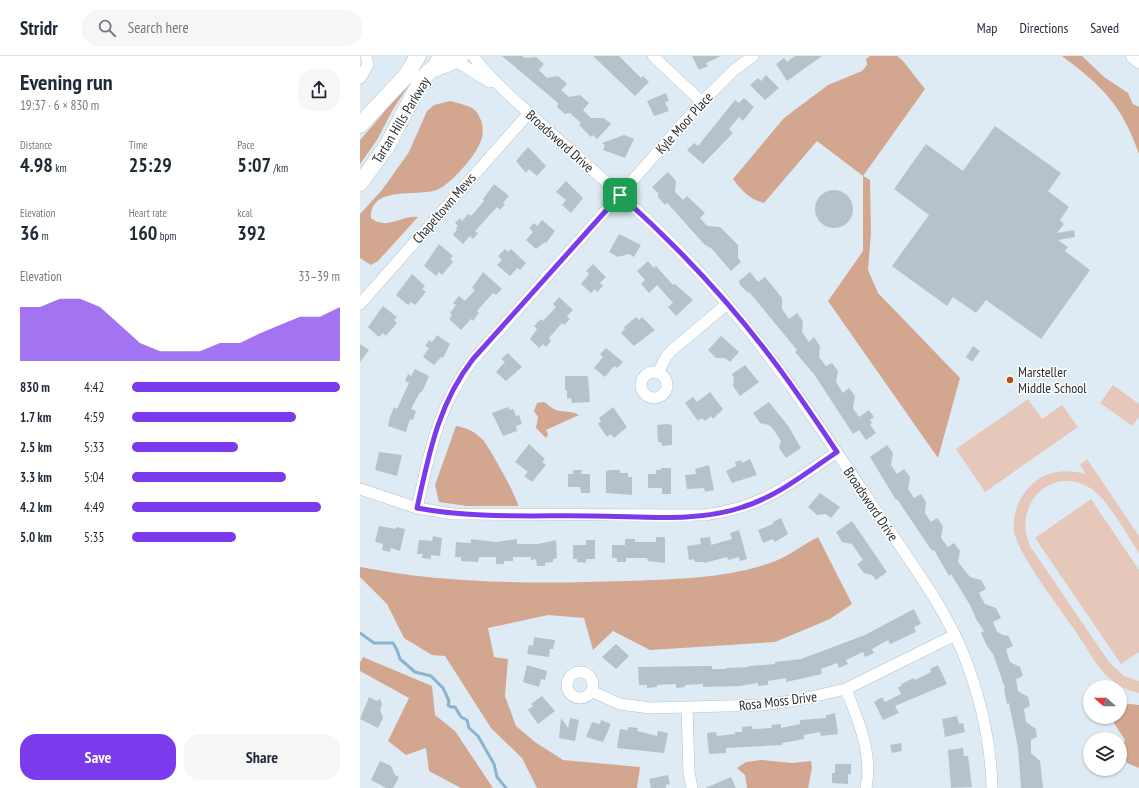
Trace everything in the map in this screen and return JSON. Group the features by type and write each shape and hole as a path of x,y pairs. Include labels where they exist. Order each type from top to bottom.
{"street":[{"path":"360,78 368,65 366,56"},
{"name":"Tartan Hills Parkway","path":"360,124 406,76 418,56"},
{"name":"Tartan Hills Parkway","path":"426,56 436,63 455,60"},
{"name":"Broadsword Drive","path":"473,56 505,92 620,195 685,257 769,354 837,452 928,589 955,635 965,657 982,708 988,739 992,788"},
{"path":"652,56 702,102"},
{"name":"Kyle Moor Place","path":"417,508 435,429 451,394 473,359 702,102 733,71 752,56"},
{"path":"1134,56 1139,60"},
{"name":"Tartan Hills Parkway","path":"360,183 387,146 422,79 431,70 455,60"},
{"name":"Broadsword Drive","path":"455,60 505,92"},
{"name":"Chapeltown Mews","path":"360,304 528,113"},
{"path":"658,373 666,357 671,351 727,304"},
{"path":"360,489 417,508 472,515 683,516 718,514 762,501 837,452"},
{"name":"Rosa Moss Drive","path":"591,691 629,706 650,708 687,708 773,704 824,695 846,688 955,635"},
{"path":"846,688 866,745 869,775 866,788"},
{"path":"687,708 689,773 692,788"}],"shaded area":[{"path":"870,56 897,56 903,61 925,89 863,176 817,141 764,203 746,194 733,179 784,118 828,85 862,71 867,65 866,59"},
{"path":"1062,56 1082,56 1104,77 1128,93 1133,104 1139,107 1139,154 1126,122 1110,98 1089,78"},
{"path":"414,71 414,77 392,111 377,140 360,164 360,140 381,116"},
{"path":"450,101 469,107 476,111 482,122 483,128 480,144 464,167 443,187 428,192 386,196 378,201 373,208 371,218 377,222 388,223 406,218 418,217 378,261 371,265 360,258 360,214 382,190 409,152 427,111 434,105"},
{"path":"863,176 870,180 871,232 868,270 878,293 960,378 938,458 828,301 863,251"},
{"path":"1113,385 1139,404 1139,417 1132,426 1100,403"},
{"path":"1028,399 1042,419 1062,405 1078,427 985,492 956,449"},
{"path":"543,402 557,410 579,415 546,430 548,434 546,438 536,428 538,417 534,411 537,403"},
{"path":"456,426 471,431 483,440 509,484 518,506 467,506 439,502 435,485"},
{"path":"1087,459 1139,536 1139,553 1110,508 1103,500 1090,488 1075,482 1061,481 1049,485 1038,493 1031,504 1026,517 1026,531 1030,546 1109,662 1124,676 1139,681 1139,693 1127,689 1127,680 1112,680 1099,667 1031,567 1017,541 1014,531 1014,518 1018,505 1032,484 1038,479 1051,473 1071,471 1086,474 1080,465"},
{"path":"1091,499 1139,570 1139,652 1121,664 1035,538"},
{"path":"818,537 852,604 830,619 775,642 650,650 613,631 593,650 584,618 548,615 488,628 494,657 508,659 505,696 516,726 535,742 563,760 640,767 637,788 537,788 522,758 491,728 445,656 432,655 404,638 387,604 360,577 360,567 426,577 493,582 593,582 662,580 698,577 734,572 770,563 782,558"},
{"path":"363,657 432,686 435,715 455,731 493,788 461,788 429,771 426,748 406,755 388,741 409,698 360,671 360,663"},
{"path":"1127,705 1139,705 1139,768 1127,763 1127,732 1120,732 1115,724 1127,724"},
{"path":"761,760 792,763 811,761 812,768 808,788 747,788 745,775 737,768 746,762"}],"building":[{"path":"502,56 522,56 525,58 536,57 544,64 539,70 547,78 558,76 567,84 561,90 569,97 580,95 589,103 583,110 591,118 604,118 611,124 597,139 593,135 591,137 579,125 581,123 570,113 565,114 557,107 558,103"},
{"path":"593,56 619,56 641,78 643,76 649,82 635,96"},
{"path":"692,56 721,56 706,63 708,66 699,70"},
{"path":"795,56 822,56 787,81 776,64 784,58 787,62"},
{"path":"766,75 779,88 765,100 750,85 758,78 761,81"},
{"path":"666,93 669,101 665,102 669,111 654,116 647,101"},
{"path":"744,98 754,107 743,121 739,117 729,129 733,133 703,164 687,150 694,143 698,146 735,100 739,103"},
{"path":"995,126 1061,173 1048,191 1069,207 1060,220 1064,224 1057,233 1074,230 1075,237 1058,240 1068,247 1065,251 1090,270 1041,339 986,300 976,313 953,297 947,306 892,266 929,215 894,189 926,144 963,171"},
{"path":"624,135 634,139 625,158 603,150 605,145 602,143"},
{"path":"528,147 546,166 537,176 529,169 526,173 516,161"},
{"path":"668,172 676,181 675,192 683,200 687,196 705,213 700,218 707,226 720,227 738,245 738,258 741,262 731,271 712,249 704,244 669,205 667,203 665,205 658,197 658,193 652,187"},
{"path":"566,181 583,198 571,213 562,205 566,200 556,192"},
{"path":"494,184 509,196 503,203 505,204 500,210 497,207 475,231 478,233 473,239 470,236 463,244 453,235 458,226 455,223 460,218 462,221 468,214 471,216 484,201 483,199"},
{"path":"834,190 844,193 850,199 853,209 850,219 844,225 834,228 824,225 818,219 815,209 818,199 824,193"},
{"path":"542,220 555,231 546,243 545,242 536,249 526,240 533,232 529,228 534,223 537,226"},
{"path":"619,234 641,245 634,257 629,254 618,257 609,252"},
{"path":"439,244 453,256 450,259 453,262 442,275 439,272 436,276 424,266"},
{"path":"505,249 508,252 511,249 526,263 520,270 517,268 510,276 497,265 502,260 498,256"},
{"path":"648,261 654,268 656,266 673,285 675,284 693,300 676,316 668,307 673,303 657,285 649,293 641,284 645,280 637,271"},
{"path":"593,264 606,277 600,283 603,286 597,292 595,289 591,293 581,284 589,274 586,271"},
{"path":"483,272 502,289 496,295 493,293 477,311 479,313 473,321 471,319 461,330 449,319 452,315 450,313 456,305 453,303 459,296 465,301 475,290 472,288"},
{"path":"750,272 758,282 765,277 782,298 782,309 789,319 797,313 803,321 802,332 809,342 814,337 820,346 819,357 826,366 832,363 838,371 836,382 843,393 849,388 855,396 853,408 859,417 869,410 874,417 870,420 872,423 870,425 876,433 866,440 859,430 853,434 814,374 795,352 797,350 750,293 740,285 739,281"},
{"path":"412,274 425,286 422,289 426,292 415,305 411,302 408,305 396,295"},
{"path":"559,297 573,310 567,316 570,319 564,325 562,323 549,338 551,341 546,347 543,344 539,348 530,339 537,329 534,326 541,319 543,321 556,307 553,304"},
{"path":"383,306 397,317 394,320 397,323 386,336 383,333 379,337 368,327"},
{"path":"636,317 639,320 642,317 655,330 634,346 621,333 625,329 624,327"},
{"path":"437,335 450,344 443,358 441,357 434,365 423,357 429,348 425,346 429,340 432,342"},
{"path":"721,336 739,352 730,362 725,358 716,358 708,350"},
{"path":"360,344 369,350 360,362"},
{"path":"973,346 980,351 972,362 966,357"},
{"path":"606,348 623,362 617,368 614,366 605,377 594,368 603,357 600,354"},
{"path":"508,353 522,367 506,381 496,372 505,362 501,359"},
{"path":"745,365 759,382 740,396 733,386 734,378 732,374"},
{"path":"415,369 429,376 423,390 419,394 411,409 416,411 413,420 410,419 406,432 388,426 394,407 397,409 409,383 405,381 408,374 411,376"},
{"path":"565,376 588,376 590,402 572,403 571,398 567,399 567,390 565,390"},
{"path":"710,392 723,409 713,419 711,416 705,421 702,418 698,421 685,403 693,397 697,402"},
{"path":"769,402 789,427 801,448 786,458 779,448 781,441 773,429 769,425 760,423 753,413"},
{"path":"508,407 510,410 513,409 516,416 519,415 522,424 516,426 517,431 503,436 492,413"},
{"path":"613,407 627,427 614,438 611,434 607,437 598,424 601,421 599,418"},
{"path":"657,425 672,425 672,445 662,446 661,442 658,442"},
{"path":"529,444 545,459 542,462 546,465 532,482 524,476 528,472 515,462"},
{"path":"887,445 893,453 891,465 897,474 904,469 910,477 908,489 914,498 921,494 926,502 925,513 931,522 937,518 943,526 941,538 948,547 954,543 960,551 958,562 970,577 981,580 986,589 979,593 985,604 996,608 1001,618 993,622 997,632 1006,636 1008,635 1013,646 1006,649 1010,662 1020,667 1023,676 1016,679 1018,691 1028,697 1030,706 1024,709 1026,722 1036,729 1037,737 1031,740 1031,753 1040,761 1043,788 1021,788 1018,748 1009,703 1007,704 1005,688 993,654 987,646 981,633 984,631 951,574 949,576 934,550 932,551 897,499 896,500 870,457"},
{"path":"379,452 402,455 397,476 375,470"},
{"path":"750,459 757,475 732,483 726,471 736,466 735,462 741,460 742,463"},
{"path":"709,465 714,490 705,492 704,488 687,489 685,475 696,474 695,469"},
{"path":"661,468 671,468 671,494 662,494 662,488 648,488 648,474 656,474 656,470 661,470"},
{"path":"573,470 582,470 581,474 590,474 590,493 581,493 580,487 568,487 568,474 573,474"},
{"path":"620,470 620,473 628,473 628,477 632,477 632,495 606,493 606,471"},
{"path":"820,493 840,507 831,518 826,514 817,515 808,507"},
{"path":"781,518 788,534 775,542 773,539 763,543 758,530 773,524 773,522"},
{"path":"852,521 887,572 876,580 872,575 864,573 857,564 863,560 852,544 842,542 836,532"},
{"path":"379,526 405,529 400,551 391,548 390,552 382,550 383,544 375,542"},
{"path":"739,530 747,559 740,561 739,557 728,560 727,557 704,563 695,562 694,559 689,560 687,546 701,544 700,538 710,537 711,545 732,539 730,533"},
{"path":"433,536 442,538 440,556 431,555 431,559 422,558 423,554 417,554 419,540 432,541"},
{"path":"656,537 665,537 665,563 648,561 647,558 626,558 626,562 617,562 617,558 612,558 612,545 625,545 625,539 635,539 635,542 656,542"},
{"path":"471,539 496,542 517,539 517,544 538,544 556,540 557,558 553,559 553,562 545,563 545,566 537,566 536,559 531,560 531,557 513,557 513,561 504,561 504,564 496,564 496,557 479,557 478,562 461,561 461,557 455,557 456,542 471,543"},
{"path":"586,540 595,540 595,559 586,559 586,563 577,562 577,559 573,559 573,545 586,545"},
{"path":"914,609 921,624 914,627 916,632 890,644 888,640 872,649 874,653 865,657 863,652 846,660 848,664 839,668 837,663 821,669 822,674 786,682 786,678 768,681 768,685 758,686 758,683 740,686 703,687 703,684 685,685 685,687 676,688 676,684 657,685 657,687 647,688 647,685 639,685 638,667 712,666 712,669 726,669 775,664 775,662 801,659 865,635"},
{"path":"534,637 555,640 553,649 550,649 549,657 527,654 529,645 533,646"},
{"path":"616,644 629,656 616,669 602,657"},
{"path":"527,665 547,671 545,680 541,679 539,687 523,682"},
{"path":"938,665 947,684 895,706 899,713 883,720 874,702 882,697 885,702 901,694 898,687 902,686 901,684 914,678 915,680 931,672 930,669"},
{"path":"542,696 555,711 538,724 528,710 533,706 531,704"},
{"path":"369,697 377,701 380,699 382,704 380,710 383,718 378,728 360,719"},
{"path":"835,713 838,734 821,736 820,732 804,735 804,739 782,743 782,745 726,748 726,753 709,754 707,733 716,732 717,736 735,734 735,732 742,732 742,727 752,726 752,729 772,728 771,725 781,724 781,728 800,724 800,720 826,718 826,715"},
{"path":"957,716 959,724 963,723 965,732 945,737 942,719"},
{"path":"561,718 568,728 570,718 579,720 575,741 559,738"},
{"path":"601,720 611,724 603,742 586,737 592,722 600,724"},
{"path":"628,727 638,728 637,731 657,736 658,731 668,733 664,753 617,748 620,729 628,730"},
{"path":"901,743 902,751 892,753 890,745"},
{"path":"963,748 964,756 968,756 972,787 951,788 948,750"},
{"path":"380,761 391,766 395,775 399,777 393,788 386,788 371,780"},
{"path":"835,764 851,764 851,774 848,774 848,784 832,783 832,773 835,773"},
{"path":"668,775 670,784 666,785 666,788 651,788 649,779"},
{"path":"731,777 736,788 705,788"}],"waterway":[{"path":"360,633 374,643 393,643 400,659 415,672 431,676 443,688 449,701 448,705 455,707 461,717 467,720 469,728 478,736 494,764 497,777 506,788"}],"place":[{"name":"Marsteller Middle School","path":"1010,380"}],"route":[{"path":"620,195 668,239 710,283 769,354 837,452 762,501 725,512 704,515 472,515 436,512 417,508 435,429 451,394 462,375 473,359 620,195"}]}
